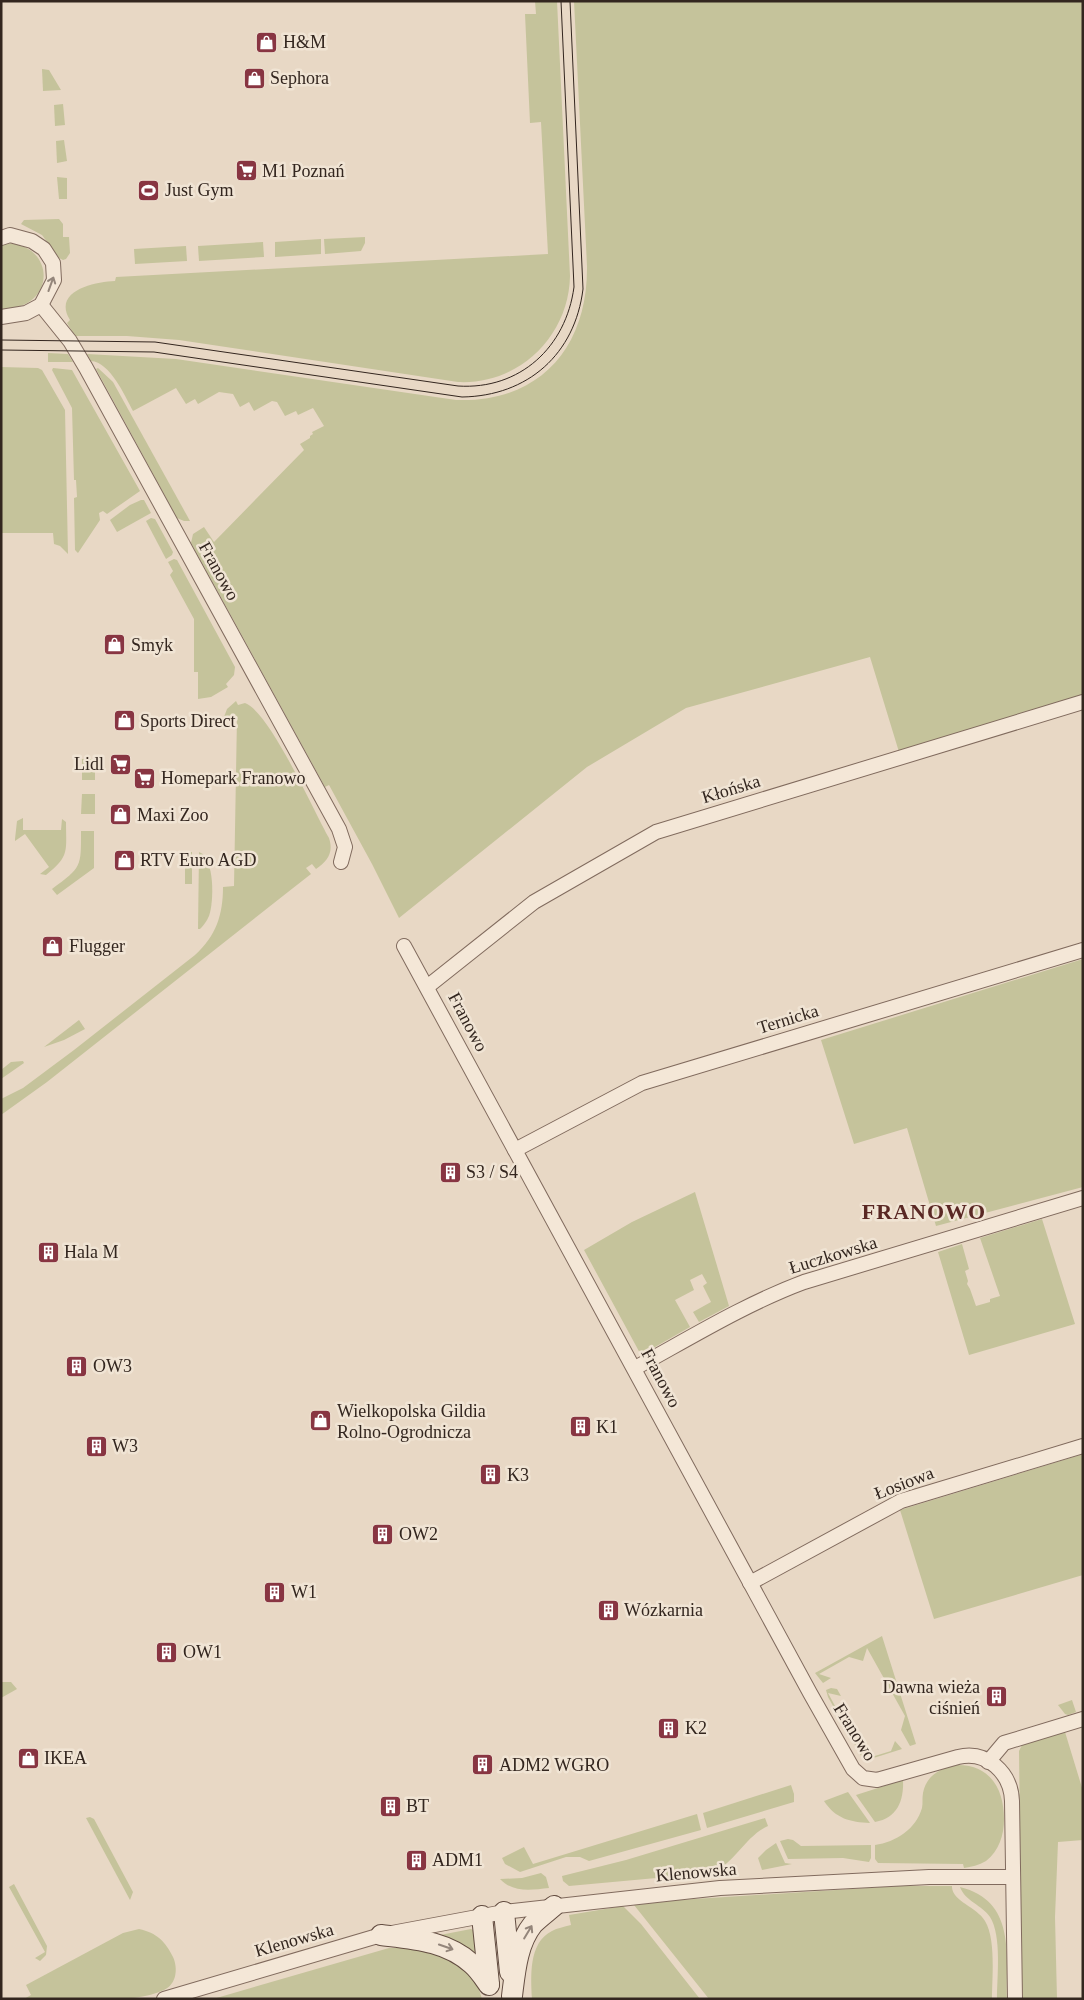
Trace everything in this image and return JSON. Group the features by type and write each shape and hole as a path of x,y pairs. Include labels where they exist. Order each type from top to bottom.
{"main road":[{"path":"512,1997 516,1965 523,1942 534,1924 554,1906"},
{"path":"504,1912 512,1997"},
{"path":"482,1916 490,1992"},
{"path":"381,1935 427,1940 455,1950 474,1965 490,1992"}],"street":[{"path":"1,238 10,234 32,241 44,249 53,263 54,280 41,305 26,313 1,317"},
{"name":"Franowo","path":"41,305 70,341 86,368 339,829 344,848 341,862"},
{"name":"Kłońska","path":"427,987 534,902 656,832 1083,702"},
{"name":"Franowo","path":"404,946 635,1368 810,1694 856,1773 868,1780 877,1780 964,1755 977,1757 988,1762"},
{"name":"Ternicka","path":"515,1150 642,1083 1083,950"},
{"name":"Łuczkowska","path":"635,1368 779,1291 1083,1198"},
{"name":"Łosiowa","path":"750,1583 901,1501 1083,1446"},
{"path":"1014,1999 1010,1788 1004,1774 988,1762 1004,1744 1083,1720"},
{"name":"Klenowska","path":"164,1999 381,1935 504,1912 720,1888 930,1877 1012,1877"}],"shaded area":[{"path":"535,1 557,1 570,276 567,298 561,318 550,337 536,353 520,366 501,375 480,381 458,382 179,340 127,336 75,336 67,323 70,320 66,310 66,302 78,290 97,283 115,281 116,277 548,254 541,122 530,123 525,14 536,14"},
{"path":"574,1 1083,1 1083,697 899,752 870,657 686,708 587,767 399,918 329,785 325,787 191,543 193,534 204,527 214,542 304,450 300,444 310,438 313,434 312,432 324,426 313,408 298,415 296,411 285,416 277,402 272,401 254,411 249,402 240,407 233,394 219,392 198,404 195,399 186,404 176,388 133,411 111,373 98,363 91,361 87,354 176,359 456,400 486,398 512,392 535,380 553,364 568,345 579,322 585,295 587,266"},
{"path":"42,69 49,70 61,90 43,91"},
{"path":"63,104 65,125 55,126 54,105"},
{"path":"64,140 67,161 57,163 56,141"},
{"path":"57,177 67,178 67,199 59,199"},
{"path":"59,219 63,224 63,237 69,237 70,253 63,260 59,258 42,235 21,224 24,220"},
{"path":"365,237 365,243 361,251 325,254 324,239"},
{"path":"321,239 321,254 275,257 275,242"},
{"path":"263,242 264,257 199,261 198,246"},
{"path":"6,243 22,246 34,254 41,264 44,276 41,288 33,299 20,306 1,309 1,245"},
{"path":"186,246 187,261 135,264 134,249"},
{"path":"48,353 68,354 73,362 48,362"},
{"path":"1,367 38,368 42,370 65,410 68,554 60,546 54,544 53,533 1,533"},
{"path":"53,368 72,370 140,491 107,514 103,511 99,513 100,520 78,553 75,550 74,498 77,497 76,480 74,480 72,408 52,370"},
{"path":"98,368 113,382 190,521 177,518 96,369"},
{"path":"144,500 151,513 117,532 110,520 130,505"},
{"path":"151,518 155,519 173,552 166,559 146,521"},
{"path":"174,559 177,560 235,667 234,675 226,684 228,687 211,697 198,699 198,672 194,672 194,619 170,575 173,571 168,562"},
{"path":"236,701 238,705 245,703 255,710 279,743 329,838 331,848 328,856 316,869 312,864 306,868 311,874 47,1082 1,1115 1,1099 23,1088 74,1050 195,955 213,933 222,907 223,887 234,886 237,717 224,717 227,709"},
{"path":"82,759 95,759 95,780 82,780"},
{"path":"82,794 95,794 95,814 81,814"},
{"path":"23,818 23,830 61,830 62,819 66,822 66,847 63,858 46,875 40,874 49,867 25,834 15,841 17,821"},
{"path":"81,831 94,831 94,868 57,895 52,889 69,876 78,865 81,852"},
{"path":"185,852 192,852 192,884 185,884"},
{"path":"199,852 204,856 211,871 212,901 206,922 198,929"},
{"path":"1083,959 1083,1187 936,1226 907,1128 854,1144 821,1040"},
{"path":"79,1020 85,1029 64,1040 44,1047"},
{"path":"23,1061 24,1063 1,1079 1,1070 11,1062"},
{"path":"695,1192 729,1306 699,1322 693,1312 711,1302 703,1286 707,1283 702,1274 690,1280 694,1290 675,1300 690,1327 641,1355 584,1250 632,1222"},
{"path":"1042,1219 1075,1324 969,1355 938,1252 962,1244 969,1269 965,1271 967,1284 976,1306 990,1302 990,1299 1000,1296 980,1238"},
{"path":"1083,1454 1083,1575 934,1619 900,1510"},
{"path":"882,1636 916,1744 910,1746 901,1730 905,1716 867,1648 863,1661 849,1657 819,1674 831,1678 823,1683 815,1673"},
{"path":"1,1682 11,1682 17,1689 1,1698"},
{"path":"831,1688 837,1689 841,1696 828,1693 855,1743 869,1748 865,1759 891,1751 895,1741 902,1749 864,1761 828,1697 826,1690"},
{"path":"1072,1700 1076,1712 1068,1715 1065,1714 1058,1705"},
{"path":"1065,1732 1083,1791 1083,1840 1058,1842 1055,1917 1057,1999 1022,1999 1019,1751 1022,1745"},
{"path":"956,1765 978,1769 993,1780 998,1788 1003,1808 1004,1825 1000,1842 991,1857 975,1866 964,1868 963,1864 878,1863 875,1859 875,1845 898,1838 910,1828 922,1808 923,1793 927,1782 939,1771"},
{"path":"903,1780 902,1795 898,1807 889,1817 875,1822 856,1795"},
{"path":"791,1785 794,1802 707,1828 703,1813"},
{"path":"848,1792 870,1823 856,1822 839,1816 824,1801"},
{"path":"697,1814 701,1830 589,1861 580,1857 566,1857 520,1872 505,1864 502,1858 524,1847 533,1864"},
{"path":"86,1818 94,1819 133,1892 130,1900"},
{"path":"765,1818 768,1826 753,1836 727,1863 711,1873 569,1886 563,1881 562,1876 626,1860"},
{"path":"788,1839 801,1846 871,1845 871,1858 869,1862 843,1858 788,1859 780,1841"},
{"path":"776,1843 785,1863 792,1864 762,1870 758,1858"},
{"path":"541,1873 546,1877 549,1888 516,1889 500,1879 522,1878"},
{"path":"14,1884 47,1946 46,1955 40,1961 35,1958 45,1952 9,1887"},
{"path":"898,1886 952,1886 956,1896 981,1916 985,1921 991,1938 992,1999 709,1999 634,1905 679,1900"},
{"path":"960,1887 978,1894 991,1904 999,1917 1004,1931 1006,1947 1007,1999 997,1999 998,1957 994,1925 987,1913 966,1896"},
{"path":"623,1906 641,1924 700,1999 532,1999 533,1961 535,1952 544,1936 554,1930 571,1925 569,1915"},
{"path":"139,1929 160,1938 173,1957 176,1966 174,1980 164,1990 147,1996 129,1998 24,1999 31,1995 26,1985 123,1933"},
{"path":"471,1929 474,1931 481,1960 440,1935"},
{"path":"389,1948 417,1948 454,1957 477,1983 482,1999 213,1999"}],"tram line":[{"path":"1,340 155,342 458,386 480,385 501,381 520,372 550,346 561,328 569,309 574,287 561,1"},
{"path":"1,350 154,352 462,397 486,395 508,389 527,380 544,367 559,351 570,333 578,312 583,289 570,1"}],"place":[{"name":"H&M","path":"267,42"},
{"name":"Sephora","path":"254,78"},
{"name":"M1 Poznań","path":"246,171"},
{"name":"Just Gym","path":"149,190"},
{"name":"Smyk","path":"115,645"},
{"name":"Sports Direct","path":"124,721"},
{"name":"Lidl","path":"120,764"},
{"name":"Homepark Franowo","path":"145,778"},
{"name":"Maxi Zoo","path":"121,815"},
{"name":"RTV Euro AGD","path":"124,860"},
{"name":"Flugger","path":"53,946"},
{"name":"S3 / S4","path":"450,1172"},
{"name":"Hala M","path":"48,1252"},
{"name":"OW3","path":"77,1366"},
{"name":"Wielkopolska Gildia Rolno-Ogrodnicza","path":"321,1421"},
{"name":"K1","path":"580,1427"},
{"name":"W3","path":"96,1446"},
{"name":"K3","path":"491,1475"},
{"name":"OW2","path":"383,1534"},
{"name":"W1","path":"275,1592"},
{"name":"Wózkarnia","path":"608,1610"},
{"name":"OW1","path":"167,1652"},
{"name":"Dawna wieża ciśnień","path":"996,1697"},
{"name":"K2","path":"669,1728"},
{"name":"IKEA","path":"28,1758"},
{"name":"ADM2 WGRO","path":"483,1765"},
{"name":"BT","path":"390,1806"},
{"name":"ADM1","path":"416,1860"}],"district":[{"name":"FRANOWO","path":"924,1211"}]}
